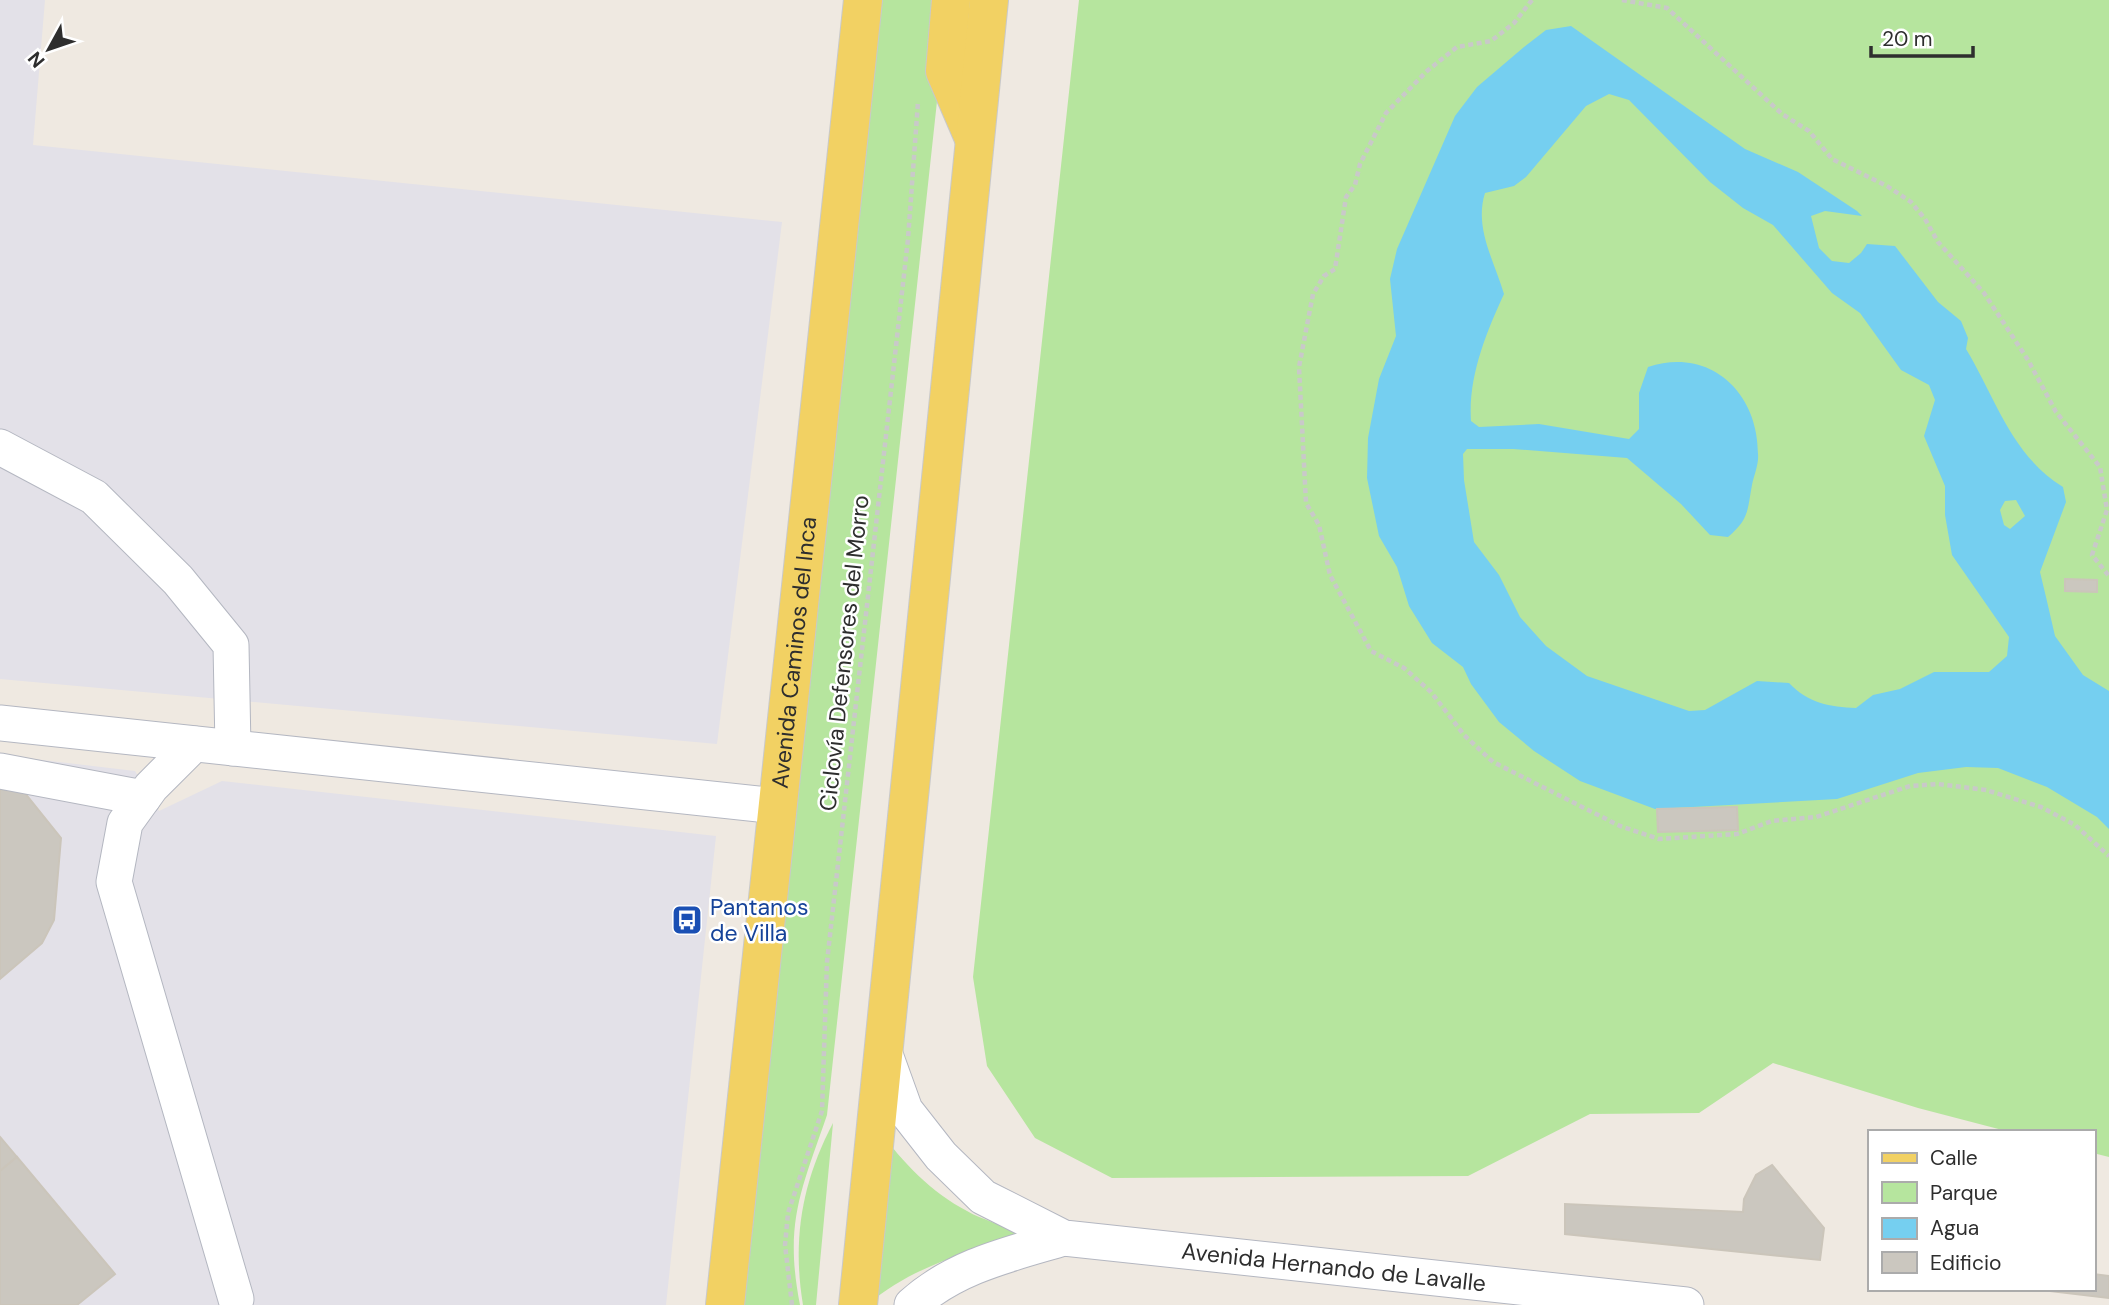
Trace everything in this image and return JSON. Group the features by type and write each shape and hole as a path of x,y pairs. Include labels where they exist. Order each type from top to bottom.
{"main road":[{"name":"Avenida Caminos del Inca","path":"725,1305 863,0"},
{"path":"951,0 945,71 975,141"},
{"path":"858,1305 989,0"}],"street":[{"path":"0,447 94,497 178,580 231,646 233,748"},
{"path":"0,723 777,807"},
{"path":"194,744 143,798 125,823 114,882 236,1299"},
{"path":"0,771 143,798"},
{"name":"Avenida Hernando de Lavalle","path":"882,1045 905,1110 941,1156 983,1197 1064,1238 1686,1305"},
{"name":"Avenida Hernando de Lavalle","path":"912,1305 933,1286 986,1261 1064,1238"}],"path":[{"path":"1532,0 1514,23 1491,41 1457,47 1427,71 1386,113 1360,164 1355,185 1346,197 1335,268 1324,276 1313,294 1299,367 1306,503 1319,525 1330,575 1371,651 1404,667 1431,692 1464,735 1493,762 1619,826 1659,839 1737,834 1772,821 1816,817 1910,786 1938,784 1986,790 2041,807 2075,825 2109,856"},
{"path":"1622,0 1667,8 1782,114 1809,131 1832,159 1887,186 1911,202 1938,242 1984,293 2028,360 2056,412 2100,467 2107,510 2092,555 2109,576"},
{"name":"Ciclovía Defensores del Morro","path":"792,1305 785,1245 787,1222 822,1111 827,962 908,239 918,97"}],"shaded area":[{"path":"0,0 45,0 33,145 782,222 717,744 0,679"},
{"path":"0,755 135,771 159,811 222,781 716,836 666,1305 0,1305"}],"green space":[{"path":"877,0 948,0 827,1115 803,1187 795,1229 794,1251 800,1305 743,1305"},
{"path":"1079,0 2109,0 2109,1157 2095,1154 2095,1130 2002,1130 1918,1108 1773,1063 1699,1113 1590,1114 1468,1176 1112,1178 1035,1138 987,1066 973,977"},
{"path":"833,1123 816,1305 803,1305 799,1257 802,1211 814,1167"},
{"path":"879,1130 908,1165 941,1195 973,1214 1017,1234 921,1271 885,1291 867,1305"}],"water":[{"path":"1571,26 1745,149 1798,172 1857,211 1862,216 1825,211 1811,216 1819,248 1832,261 1849,263 1867,244 1895,246 1938,302 1961,321 1968,338 1966,349 2006,424 2030,459 2063,487 2066,502 2040,572 2055,636 2083,675 2109,691 2109,829 2097,817 2047,787 1998,768 1966,767 1918,773 1837,799 1655,809 1580,781 1534,751 1499,722 1471,684 1463,667 1432,643 1409,606 1397,567 1379,536 1367,478 1368,438 1379,379 1396,336 1390,279 1397,249 1455,116 1477,87 1546,30","holes":["1609,94 1629,100 1710,182 1743,208 1773,225 1832,293 1860,313 1901,370 1929,385 1935,400 1924,436 1945,486 1945,515 1952,555 2009,637 2007,656 1989,672 1934,672 1900,689 1873,695 1856,708 1820,703 1789,683 1757,681 1705,710 1689,711 1587,676 1546,646 1520,617 1499,575 1474,542 1464,480 1463,454 1467,449 1513,449 1627,458 1681,504 1710,535 1728,537 1746,514 1758,462 1756,431 1739,394 1726,379 1710,369 1691,363 1670,362 1648,367 1639,393 1639,429 1629,439 1539,424 1479,427 1471,421 1475,372 1504,294 1484,231 1482,206 1485,193 1514,186 1526,177 1586,106","2016,500 2025,516 2010,529 2004,525 2000,510 2005,501"]}],"building":[{"path":"2065,579 2097,580 2097,592 2065,591"},
{"path":"0,789 24,792 61,838 54,920 42,943 0,979"},
{"path":"1737,807 1738,830 1658,832 1657,809"},
{"path":"0,1137 17,1157 0,1171"},
{"path":"17,1157 115,1274 77,1305 0,1305 0,1171"},
{"path":"1772,1165 1824,1228 1820,1260 1565,1234 1565,1204 1743,1212 1744,1199 1756,1175"},
{"path":"2095,1274 2109,1276 2109,1298 2050,1291 2095,1291"}],"place":[{"name":"Pantanos de Villa","path":"687,920"}]}
